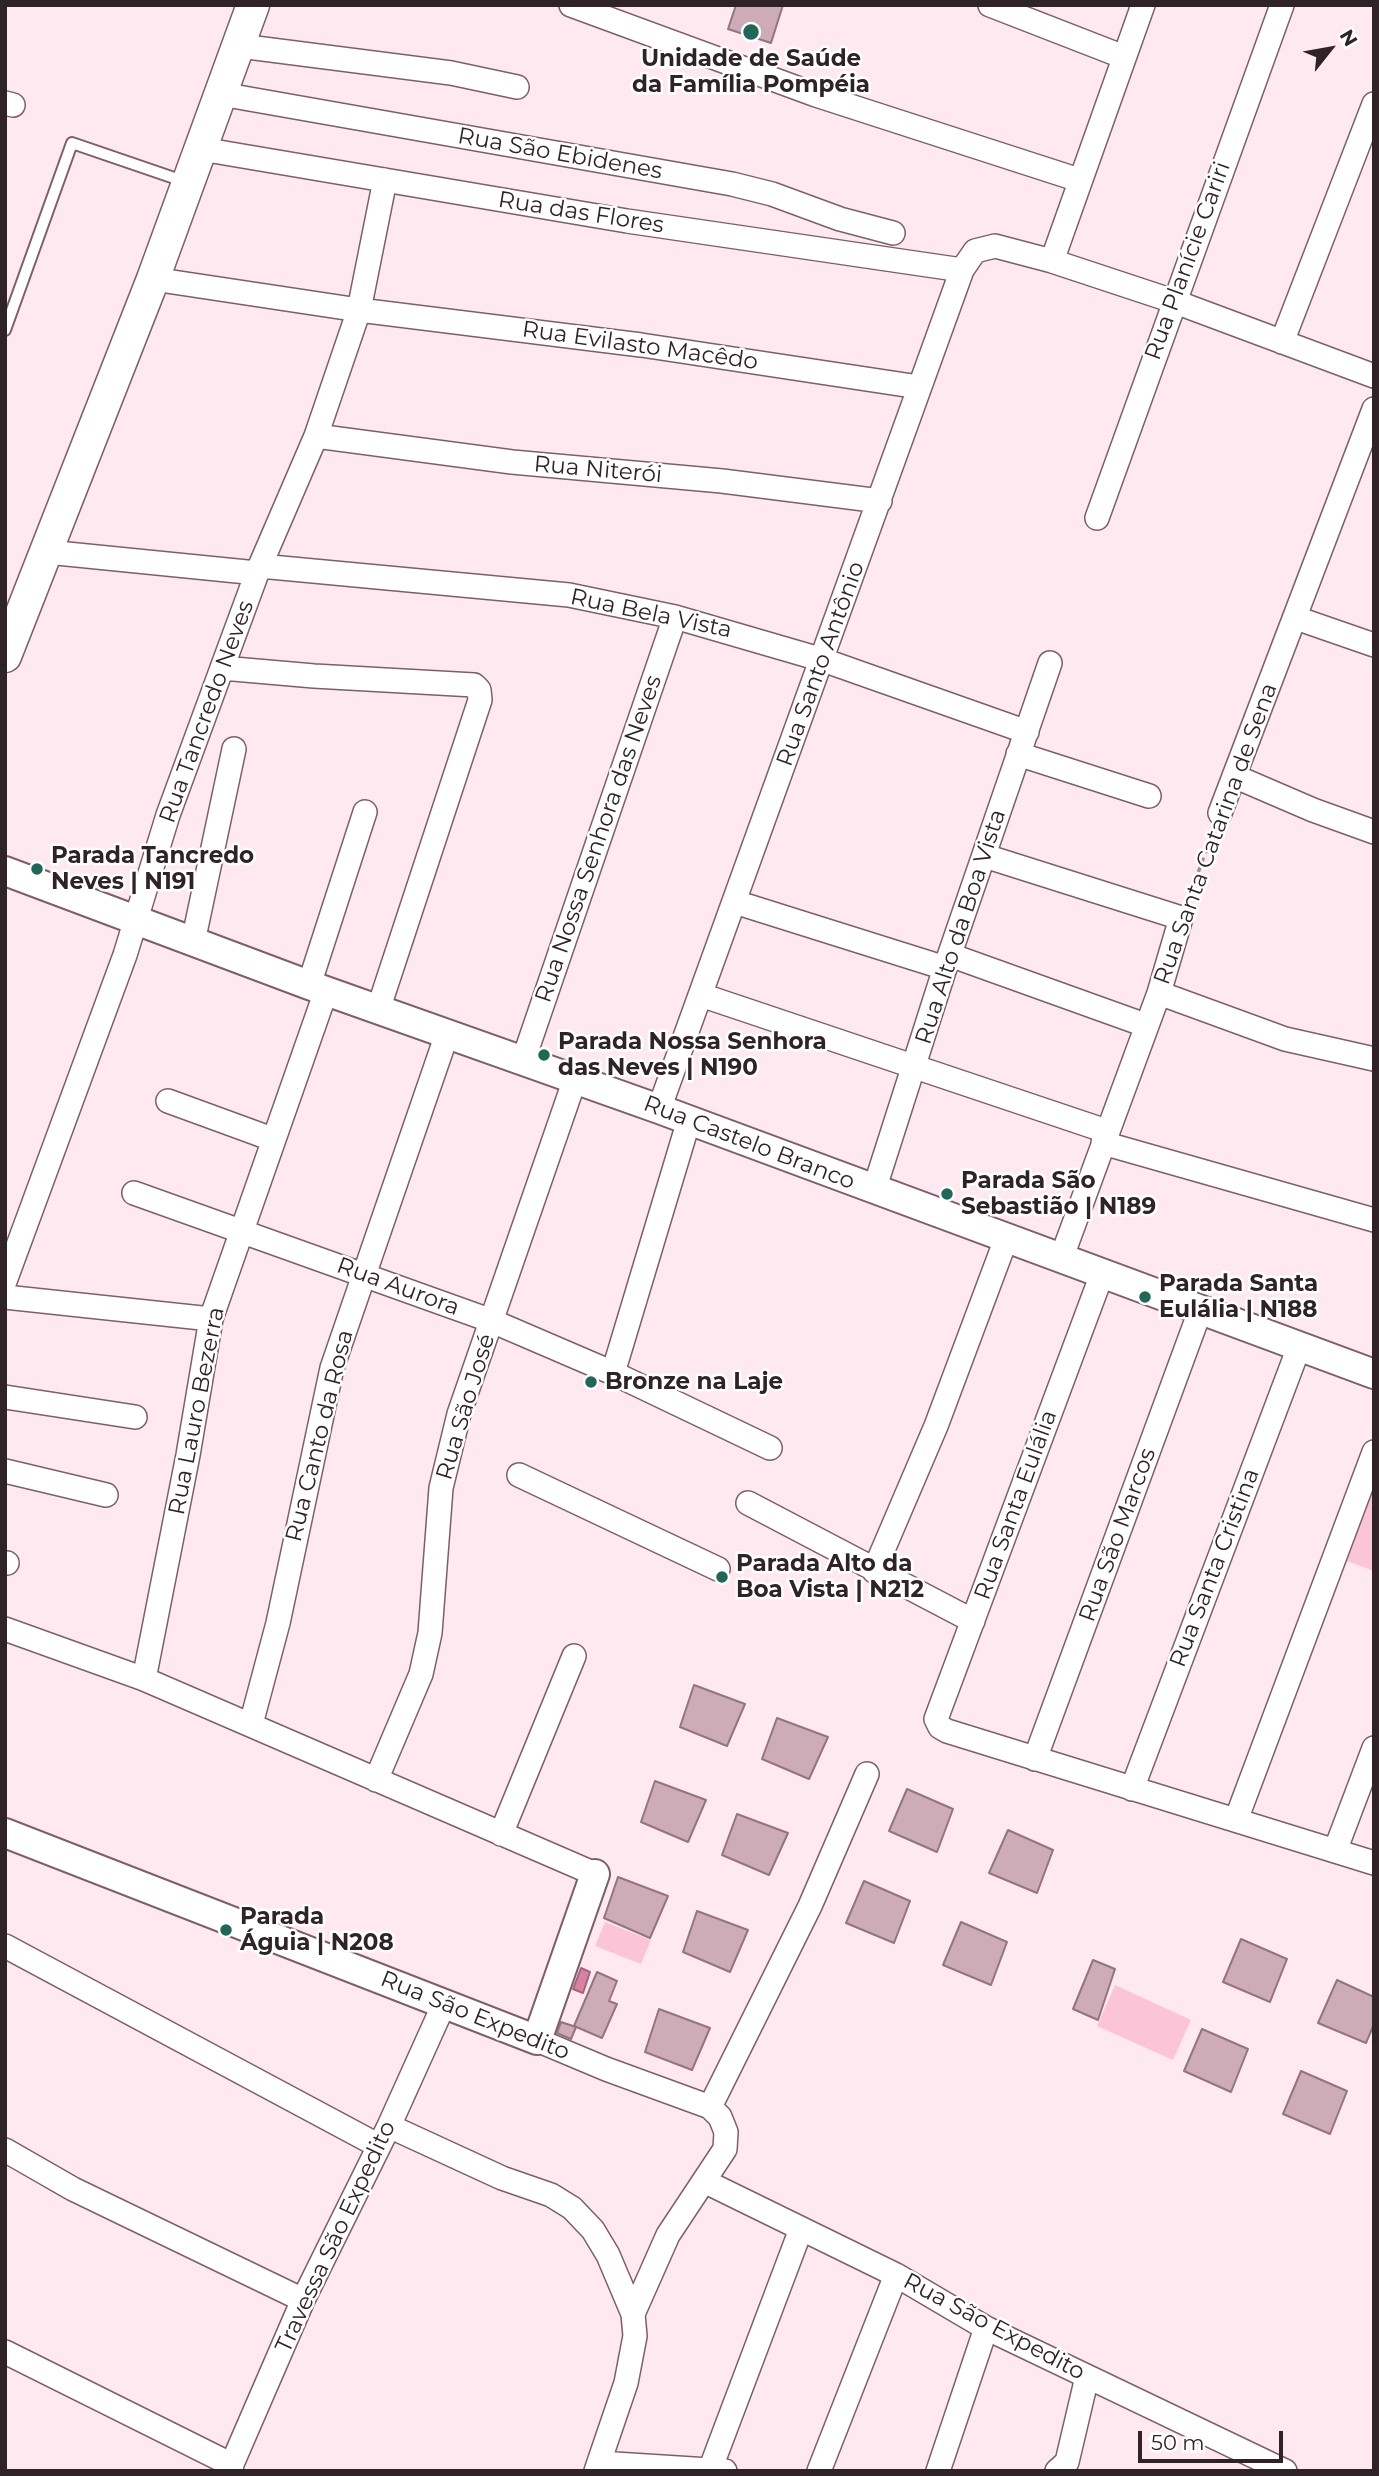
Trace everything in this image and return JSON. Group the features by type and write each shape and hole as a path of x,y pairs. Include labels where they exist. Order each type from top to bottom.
{"main road":[{"path":"5,656 15,603 47,552 240,46 248,8"}],"street":[{"path":"571,5 816,95 1079,180"},
{"path":"990,5 1124,57"},
{"path":"1143,5 1052,261 1173,301 1374,376"},
{"name":"Rua Planície Cariri","path":"1097,518 1173,301 1282,5"},
{"path":"240,46 451,73 517,87"},
{"name":"Rua São Ebidenes","path":"221,94 732,184 893,233"},
{"path":"1282,342 1374,104"},
{"name":"Rua das Flores","path":"201,149 627,221 962,270"},
{"name":"Rua Tancredo Neves","path":"5,1281 136,921 168,815 258,570 316,436 359,310 384,180"},
{"name":"Rua Santo Antônio","path":"659,1109 962,270 975,251 995,246 1052,261"},
{"name":"Rua Evilasto Macêdo","path":"153,279 359,310 641,345 919,387"},
{"name":"Rua Santa Catarina de Sena","path":"1220,813 1374,409"},
{"name":"Rua Niterói","path":"316,436 512,462 722,481 880,501"},
{"name":"Rua Bela Vista","path":"47,552 569,595 675,617 823,660 1027,732"},
{"name":"Rua Nossa Senhora das Neves","path":"523,1061 675,617"},
{"path":"1296,618 1374,645"},
{"name":"Rua Alto da Boa Vista","path":"874,1190 948,961 1050,663"},
{"path":"222,668 314,677 474,685 481,700 378,1010"},
{"path":"193,942 234,749"},
{"path":"1018,754 1149,796"},
{"path":"1234,776 1313,810 1374,832"},
{"name":"Rua Lauro Bezerra","path":"144,1679 188,1455 211,1319 272,1139 318,988 365,812"},
{"path":"985,856 1181,918"},
{"name":"Rua Castelo Branco","path":"5,871 378,1010 689,1120 1006,1240 1374,1374"},
{"path":"735,901 948,961 1145,1025"},
{"name":"Rua Santa Catarina de Sena","path":"1061,1259 1158,993 1181,918"},
{"path":"1158,993 1285,1039 1374,1059"},
{"path":"701,995 916,1065 1105,1137 1374,1220"},
{"name":"Rua Canto da Rosa","path":"251,1724 278,1623 332,1368 447,1034"},
{"name":"Rua São José","path":"376,1780 421,1674 430,1633 441,1488 458,1414 575,1079"},
{"path":"168,1101 272,1139"},
{"path":"613,1373 689,1120"},
{"name":"Rua Aurora","path":"134,1193 492,1321 613,1373 770,1448"},
{"path":"874,1571 936,1426 1006,1240"},
{"name":"Rua Santa Eulália","path":"1035,1759 947,1731 940,1727 937,1710 1102,1274"},
{"path":"5,1297 211,1319"},
{"name":"Rua São Marcos","path":"1035,1759 1200,1311"},
{"name":"Rua Santa Cristina","path":"1132,1789 1299,1347"},
{"path":"5,1397 135,1417"},
{"path":"1236,1820 1374,1452"},
{"path":"5,1471 106,1495"},
{"path":"519,1475 718,1569"},
{"path":"748,1503 874,1571 973,1620"},
{"path":"5,1629 144,1679 595,1874 537,2040"},
{"path":"501,1834 573,1656"},
{"path":"1335,1851 1374,1748"},
{"path":"1035,1759 1374,1863"},
{"path":"634,2314 668,2235 725,2149 726,2132 720,2117 710,2107 810,1906 867,1774"},
{"name":"Rua São Expedito","path":"5,1833 606,2069 710,2107"},
{"path":"5,1946 384,2136 551,2195 572,2208 593,2230 608,2255 634,2314 635,2336 626,2383 598,2467 726,2471"},
{"name":"Travessa São Expedito","path":"230,2468 303,2300 384,2136 444,2004"},
{"path":"5,2150 73,2189 303,2300"},
{"name":"Rua São Expedito","path":"704,2181 897,2274 986,2328 1285,2471"},
{"path":"710,2470 802,2228"},
{"path":"819,2471 897,2274"},
{"path":"938,2471 986,2328"},
{"path":"5,2352 230,2468"},
{"path":"1062,2466 1087,2377"}],"lane":[{"path":"5,330 72,143 188,183"}],"path":[{"name":"Rua Santa Catarina de Sena","path":"1181,918 1220,813"}],"shaded area":[{"path":"1374,1483 1374,1571 1347,1561"},
{"path":"605,1922 651,1940 641,1964 595,1946"},
{"path":"581,1968 590,1972 583,1993 573,1989"},
{"path":"1115,1985 1191,2020 1173,2060 1097,2026"}],"building":[{"name":"Unidade de Saúde da Família Pompéia","path":"736,5 783,5 771,43 728,29"},
{"path":"694,1685 745,1704 727,1746 680,1727"},
{"path":"777,1718 828,1737 809,1779 762,1759"},
{"path":"655,1781 706,1800 688,1842 641,1822"},
{"path":"907,1789 953,1809 937,1852 889,1831"},
{"path":"737,1814 788,1833 769,1875 722,1855"},
{"path":"1008,1830 1053,1850 1037,1893 989,1873"},
{"path":"618,1877 668,1896 650,1938 604,1918"},
{"path":"864,1881 910,1901 894,1943 846,1923"},
{"path":"697,1911 748,1930 730,1972 683,1952"},
{"path":"961,1922 1007,1942 991,1985 943,1965"},
{"path":"1241,1939 1287,1959 1270,2002 1223,1982"},
{"path":"1093,1960 1115,1969 1098,2020 1073,2009"},
{"path":"597,1972 617,1981 609,2001 617,2004 602,2038 574,2026"},
{"path":"1337,1980 1374,1997 1374,2024 1366,2043 1318,2023"},
{"path":"659,2009 710,2028 692,2070 645,2052"},
{"path":"561,2022 576,2027 571,2039 557,2033"},
{"path":"1202,2029 1248,2049 1231,2092 1184,2071"},
{"path":"1301,2071 1347,2091 1330,2134 1283,2114"}],"place":[{"name":"Unidade de Saúde da Família Pompéia","path":"751,32"},
{"name":"Parada Tancredo Neves | N191","path":"37,869"},
{"name":"Parada Nossa Senhora das Neves | N190","path":"544,1055"},
{"name":"Parada São Sebastião | N189","path":"947,1194"},
{"name":"Parada Santa Eulália | N188","path":"1145,1297"},
{"name":"Bronze na Laje","path":"591,1382"},
{"name":"Parada Alto da Boa Vista | N212","path":"722,1577"},
{"name":"Parada Águia | N208","path":"226,1930"}]}
